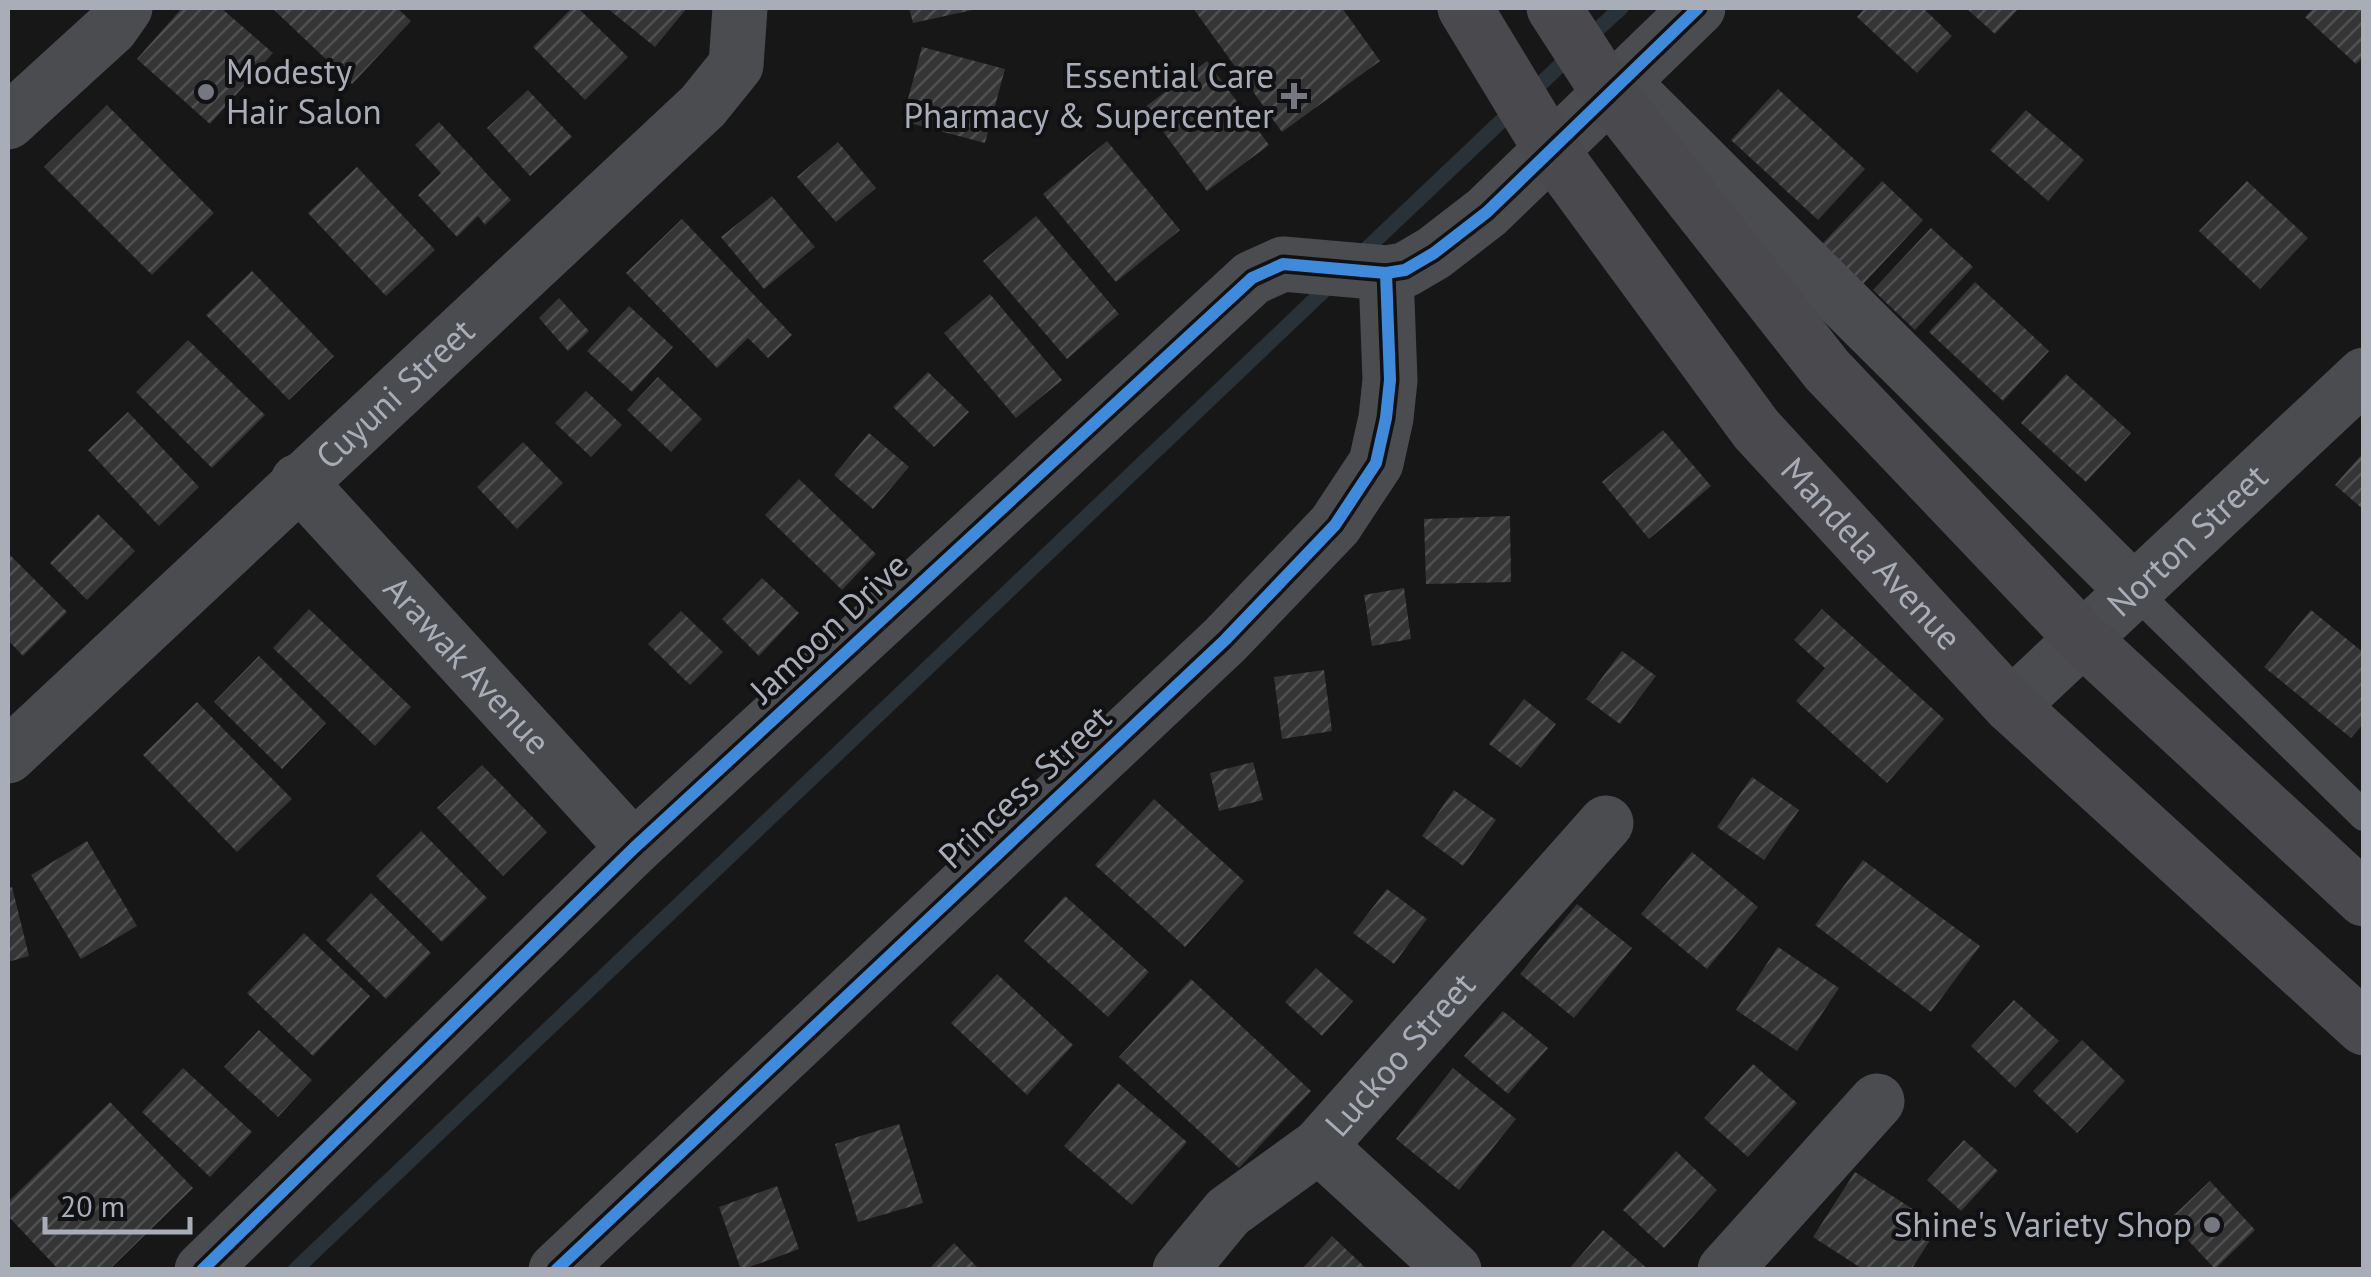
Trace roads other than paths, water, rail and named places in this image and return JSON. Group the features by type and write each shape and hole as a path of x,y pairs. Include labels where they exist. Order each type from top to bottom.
{"main road":[{"name":"Mandela Avenue","path":"1465,8 1531,115 1756,430 2012,706 2364,1028"},
{"path":"1590,57 1827,370 2082,638 2364,899"}],"street":[{"path":"8,122 111,28 125,8"},
{"name":"Cuyuni Street","path":"8,756 703,106 736,65 740,8"},
{"path":"1377,273 1405,270 1488,212 1531,115 1590,57 1698,8"},
{"path":"1590,57 2134,591"},
{"name":"Jamoon Drive","path":"202,1270 634,848 1252,278 1283,264 1312,263 1377,273"},
{"name":"Princess Street","path":"556,1270 1225,640 1335,525 1376,463 1386,418 1390,380 1377,273"},
{"name":"Norton Street","path":"2012,706 2364,375"},
{"name":"Arawak Avenue","path":"298,481 634,848"},
{"name":"Luckoo Street","path":"1180,1270 1228,1212 1320,1146 1606,823"},
{"path":"1725,1270 1877,1101"},
{"path":"1320,1146 1454,1270"}],"lane":[{"path":"2134,591 2364,816"}],"waterway":[{"path":"1587,39 1621,8"},
{"path":"1359,256 1571,55"},
{"path":"295,1270 1332,283"}],"place":[{"name":"Modesty Hair Salon","path":"206,92"},
{"name":"Essential Care Pharmacy & Supercenter","path":"1294,96"},
{"name":"Shine's Variety Shop","path":"2212,1225"}]}
